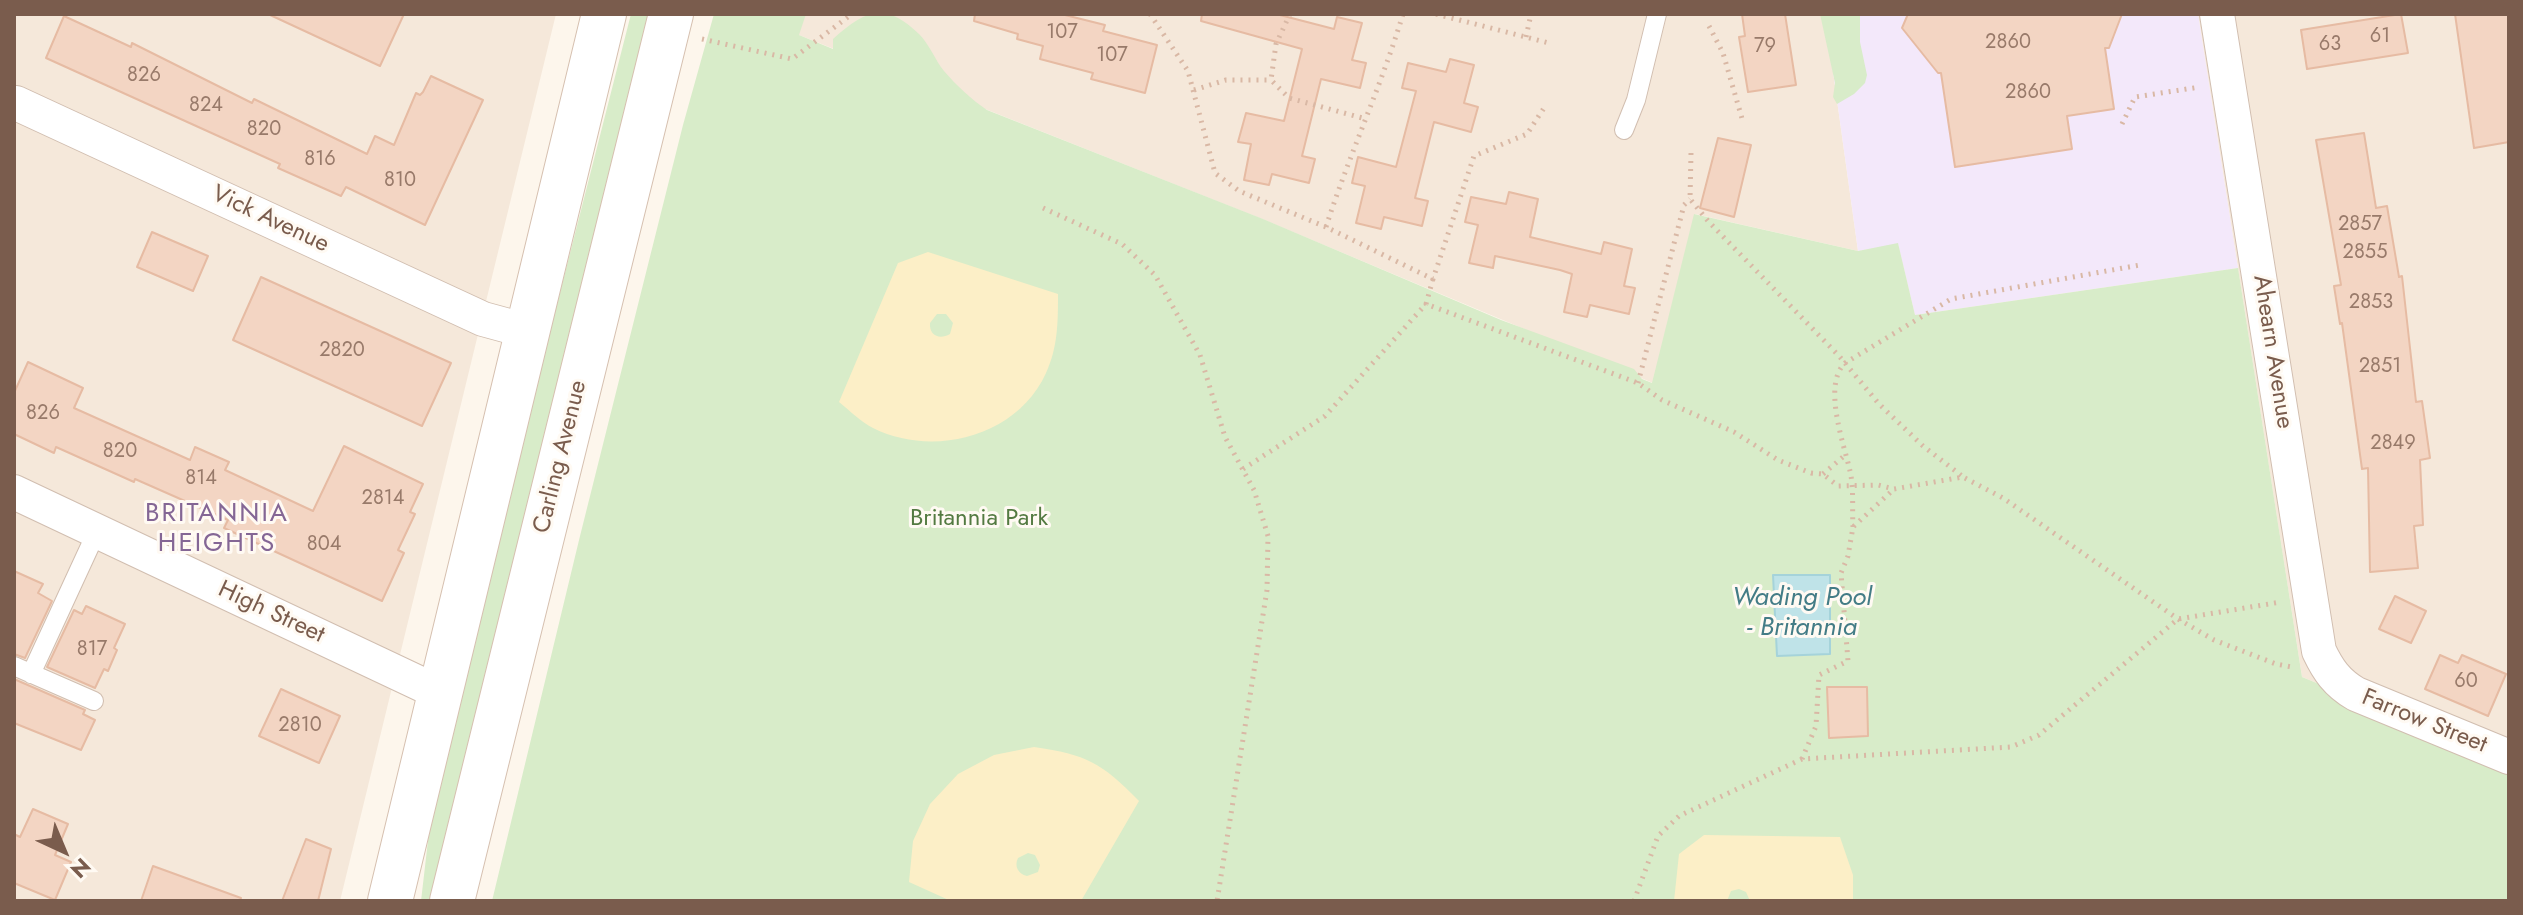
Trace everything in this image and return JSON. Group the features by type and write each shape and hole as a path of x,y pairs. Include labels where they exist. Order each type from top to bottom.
{"main road":[{"path":"390,901 442,694 599,16"},
{"name":"Carling Avenue","path":"452,901 685,26"}],"street":[{"name":"Ahearn Avenue","path":"2217,14 2319,651 2340,685"},
{"name":"Vick Avenue","path":"16,103 483,319 527,331"},
{"name":"High Street","path":"14,492 442,694"},
{"name":"Farrow Street","path":"2340,685 2509,757"}],"lane":[{"path":"1624,130 1636,100 1657,14"},
{"path":"94,701 23,670 97,531"}],"path":[{"path":"685,26 792,59 852,14"},
{"path":"1150,14 1188,71 1215,173 1239,191 1326,227 1433,279"},
{"path":"1271,80 1276,44 1290,14"},
{"path":"1326,227 1343,173 1385,73 1403,14"},
{"path":"1436,14 1549,43"},
{"path":"1526,37 1531,14"},
{"path":"1709,26 1723,53 1743,122"},
{"path":"1194,90 1226,80 1271,80 1289,98 1366,120"},
{"path":"2122,124 2135,97 2228,83"},
{"path":"1243,469 1325,416 1426,304 1474,156 1527,134 1544,108"},
{"path":"1638,383 1684,205 1690,199 1691,153"},
{"path":"1690,199 1845,363 1879,404 1923,446 1963,477 2003,498 2178,619 2214,640 2276,664 2297,668"},
{"path":"1043,208 1122,244 1155,275 1200,355 1225,437 1254,490 1268,536 1267,590 1217,901"},
{"path":"1802,759 1816,726 1819,675 1848,661 1841,573 1848,556 1853,527 1851,472 1844,456 1835,381 1839,369 1951,299 2140,265"},
{"path":"1426,304 1638,383 1662,400 1734,432 1778,460 1811,473 1823,474 1838,486 1878,485 1894,489 1963,477"},
{"path":"1823,474 1844,456"},
{"path":"1853,527 1894,489"},
{"path":"1634,901 1658,836 1679,816 1802,759 2011,747 2039,735 2178,619 2311,597"}],"shaded area":[{"path":"14,14 556,14 340,901 14,901"},
{"path":"746,14 1825,14 1858,251 1695,214 1653,383 1262,219"},
{"path":"1825,14 2198,14 2238,268 1915,315 1898,244 1858,251"},
{"path":"2198,14 2509,14 2509,761 2302,677"}],"green space":[{"name":"Britannia Park","path":"875,13 896,17 919,34 949,77 987,110 1263,219 1501,320 1634,369 1642,379 1652,383 1694,214 1858,251 1898,243 1915,315 2238,268 2302,677 2509,762 2509,901 492,901 580,536 683,125 714,14 806,14 799,35 833,49 833,39 855,21"},
{"path":"631,14 652,14 435,901 421,901 429,832 528,418"},
{"path":"1820,14 1860,14 1860,42 1867,75 1865,83 1837,104 1833,97 1835,83"}],"sand":[{"path":"928,252 1058,294 1056,334 1050,363 1033,395 1015,413 971,436 946,441 921,441 896,437 873,428 839,402 898,263","holes":["937,314 946,314 953,323 950,334 936,336 931,331 930,323"]},
{"path":"1034,747 1080,757 1114,777 1139,801 1081,901 951,901 909,882 913,841 930,804 958,774 994,755","holes":["1028,853 1035,855 1040,865 1038,872 1027,876 1019,872 1018,858"]},
{"path":"1704,835 1840,837 1853,875 1853,901 1750,901 1746,892 1739,889 1731,891 1727,901 1674,901 1679,854"}],"water":[{"name":"Wading Pool - Britannia","path":"1773,575 1830,575 1830,654 1777,656"}],"building":[{"path":"268,14 404,14 380,66"},
{"path":"975,14 1061,14 1105,25 1103,31 1157,45 1145,93 1091,79 1093,73 1040,59 1043,46 1017,39 1018,34 974,21"},
{"path":"1202,14 1276,14 1334,29 1337,17 1362,23 1352,60 1366,63 1360,88 1321,79 1302,156 1315,159 1309,183 1272,174 1269,185 1244,180 1251,144 1238,142 1246,113 1284,121 1302,49 1201,21"},
{"path":"1742,14 1785,14 1796,85 1748,92 1739,37 1745,36"},
{"path":"1908,14 2122,14 2109,48 2105,48 2114,109 2067,116 2072,149 1955,167 1941,73 1902,28"},
{"path":"2401,14 2408,53 2307,69 2301,30"},
{"path":"2455,14 2509,14 2509,142 2474,148"},
{"path":"64,16 131,47 132,43 252,103 254,99 367,154 375,136 394,145 416,93 420,95 423,92 431,76 483,100 425,225 346,187 341,196 278,168 280,164 46,58"},
{"path":"1450,59 1474,65 1464,103 1478,107 1471,132 1434,122 1415,198 1428,201 1422,226 1384,217 1381,229 1356,223 1365,186 1352,183 1358,157 1396,167 1416,91 1402,88 1408,63 1446,72"},
{"path":"2364,133 2376,208 2387,206 2399,277 2402,276 2416,402 2422,401 2430,458 2420,460 2423,525 2414,526 2418,568 2370,572 2368,468 2362,469 2334,286 2341,285 2316,140"},
{"path":"1718,138 1751,145 1734,217 1700,208"},
{"path":"1509,192 1538,199 1530,237 1601,254 1604,242 1632,249 1624,286 1635,288 1629,314 1590,305 1587,317 1564,312 1572,274 1560,270 1495,256 1493,268 1469,263 1478,225 1465,222 1471,197 1506,204"},
{"path":"152,232 208,256 193,291 137,267"},
{"path":"261,277 451,363 422,426 233,340"},
{"path":"28,362 83,388 74,408 190,460 195,447 229,462 225,470 313,511 344,446 423,484 410,512 415,514 398,550 404,553 382,601 224,528 228,520 56,447 54,453 14,434 14,393"},
{"path":"14,571 43,584 38,593 52,601 25,658 14,654"},
{"path":"2395,596 2426,611 2411,643 2379,629"},
{"path":"86,606 125,624 108,671 104,669 95,688 47,667 74,610 82,614"},
{"path":"2440,655 2458,663 2462,655 2506,674 2488,716 2425,689"},
{"path":"14,679 85,710 83,714 95,720 81,750 14,723"},
{"path":"1827,687 1867,687 1868,736 1829,738"},
{"path":"281,689 340,716 319,763 259,736"},
{"path":"33,809 68,824 55,855 71,862 55,900 14,883 14,834 20,837"},
{"path":"306,839 331,849 318,901 282,901"},
{"path":"153,866 241,898 240,901 141,901"}],"district":[{"name":"BRITANNIA HEIGHTS","path":"217,530"}]}
